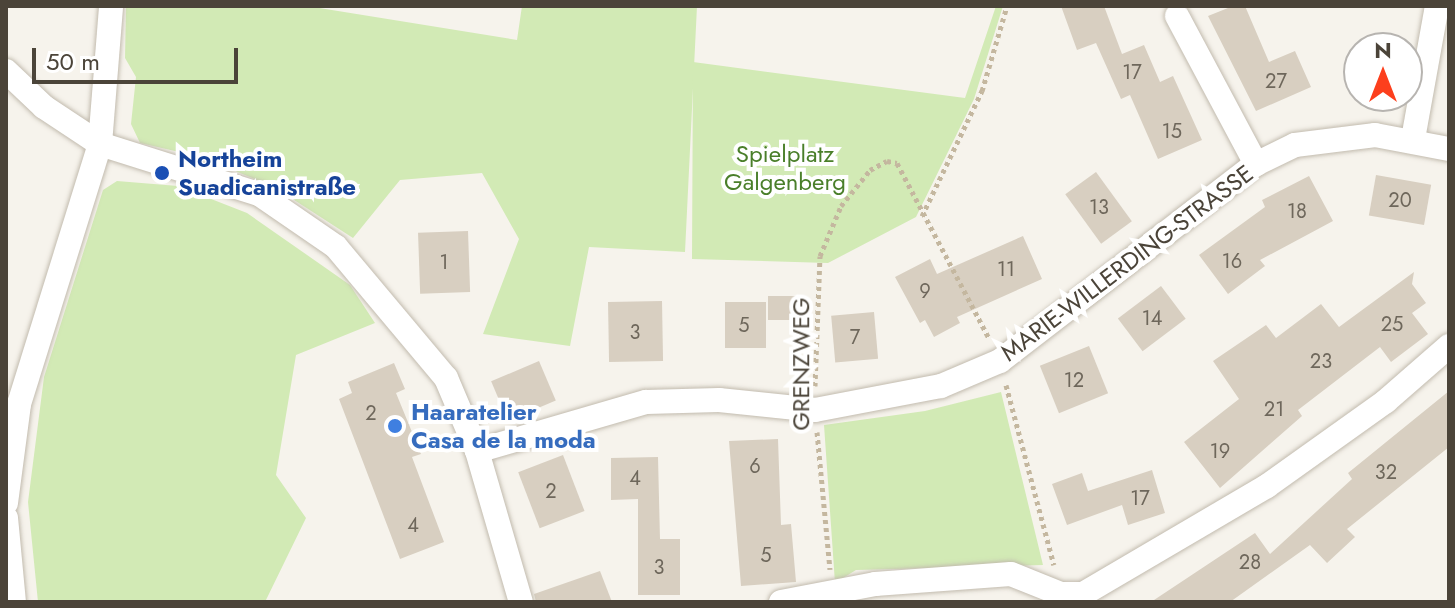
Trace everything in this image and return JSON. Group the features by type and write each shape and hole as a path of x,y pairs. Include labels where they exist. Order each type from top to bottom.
{"street":[{"path":"6,503 19,404 100,144 111,6"},
{"path":"1413,139 1437,6"},
{"path":"1177,16 1256,164"},
{"path":"6,71 44,107 100,144 259,194 336,247 446,378 477,451 521,602"},
{"name":"MARIE-WILLERDING-STRASSE","path":"477,451 567,420 646,402 719,400 815,410 941,386 1000,361 1256,164 1337,136 1413,139 1449,149"},
{"path":"781,602 838,599 875,584 1011,574 1050,598 1083,594 1267,486 1386,401 1449,346"},
{"path":"6,518 14,602"}],"path":[{"path":"1007,6 982,91 922,217 1000,361 1053,562"},
{"name":"GRENZWEG","path":"838,599 815,410 820,256 841,206 860,182 887,161 897,163 922,217"}],"green space":[{"path":"126,6 307,6 517,40 522,6 697,6 685,252 589,247 570,346 483,334 519,239 482,173 400,180 353,238 274,187 201,157 140,143 131,124 136,77 125,58"},
{"name":"Spielplatz Galgenberg","path":"996,6 1003,6 974,99 916,217 828,263 692,259 693,62 965,98"},
{"path":"117,181 178,186 247,213 350,285 375,323 296,355 276,475 306,518 265,602 38,602 28,502 44,377 103,190"},
{"path":"1001,392 1043,565 856,570 835,583 824,425 925,411"}],"building":[{"path":"1061,6 1104,6 1122,54 1144,45 1160,82 1173,76 1202,140 1158,159 1130,95 1121,99 1096,43 1077,50"},
{"path":"1233,6 1245,6 1269,62 1295,51 1311,87 1256,111 1208,16"},
{"path":"1096,172 1132,221 1101,244 1065,194"},
{"path":"1376,175 1431,185 1424,225 1369,215"},
{"path":"1309,176 1333,221 1260,260 1265,266 1228,294 1199,255 1265,207 1262,200"},
{"path":"468,231 470,292 420,294 418,233"},
{"path":"1023,236 1042,279 957,317 960,323 934,337 925,320 920,323 895,277 930,259 937,274"},
{"path":"1414,272 1412,284 1426,303 1412,313 1428,334 1391,362 1380,347 1298,410 1302,416 1220,488 1184,442 1239,399 1213,361 1266,325 1276,338 1321,304 1339,327"},
{"path":"1161,286 1186,319 1143,351 1118,318"},
{"path":"768,296 799,296 799,320 768,320"},
{"path":"662,301 663,361 609,362 608,302"},
{"path":"725,302 766,302 766,348 725,348"},
{"path":"874,312 878,359 835,363 831,316"},
{"path":"1089,346 1108,393 1059,413 1040,366"},
{"path":"539,361 556,401 508,421 491,381"},
{"path":"394,363 405,389 396,393 421,454 412,457 444,542 400,559 339,399 352,393 348,382"},
{"path":"1449,391 1449,447 1347,529 1355,537 1327,563 1310,545 1230,602 1151,602 1255,533 1270,554 1352,479 1348,473"},
{"path":"778,439 781,525 791,524 796,582 741,586 729,441"},
{"path":"563,455 585,511 540,528 518,472"},
{"path":"658,457 660,539 680,539 680,595 638,595 638,499 611,500 611,458"},
{"path":"1152,470 1165,513 1128,525 1122,505 1067,525 1052,484 1082,473 1088,491"},
{"path":"600,571 612,602 536,602 534,594"}],"place":[{"name":"Northeim Suadicanistraße","path":"162,173"},
{"name":"Haaratelier Casa de la moda","path":"395,426"}]}
